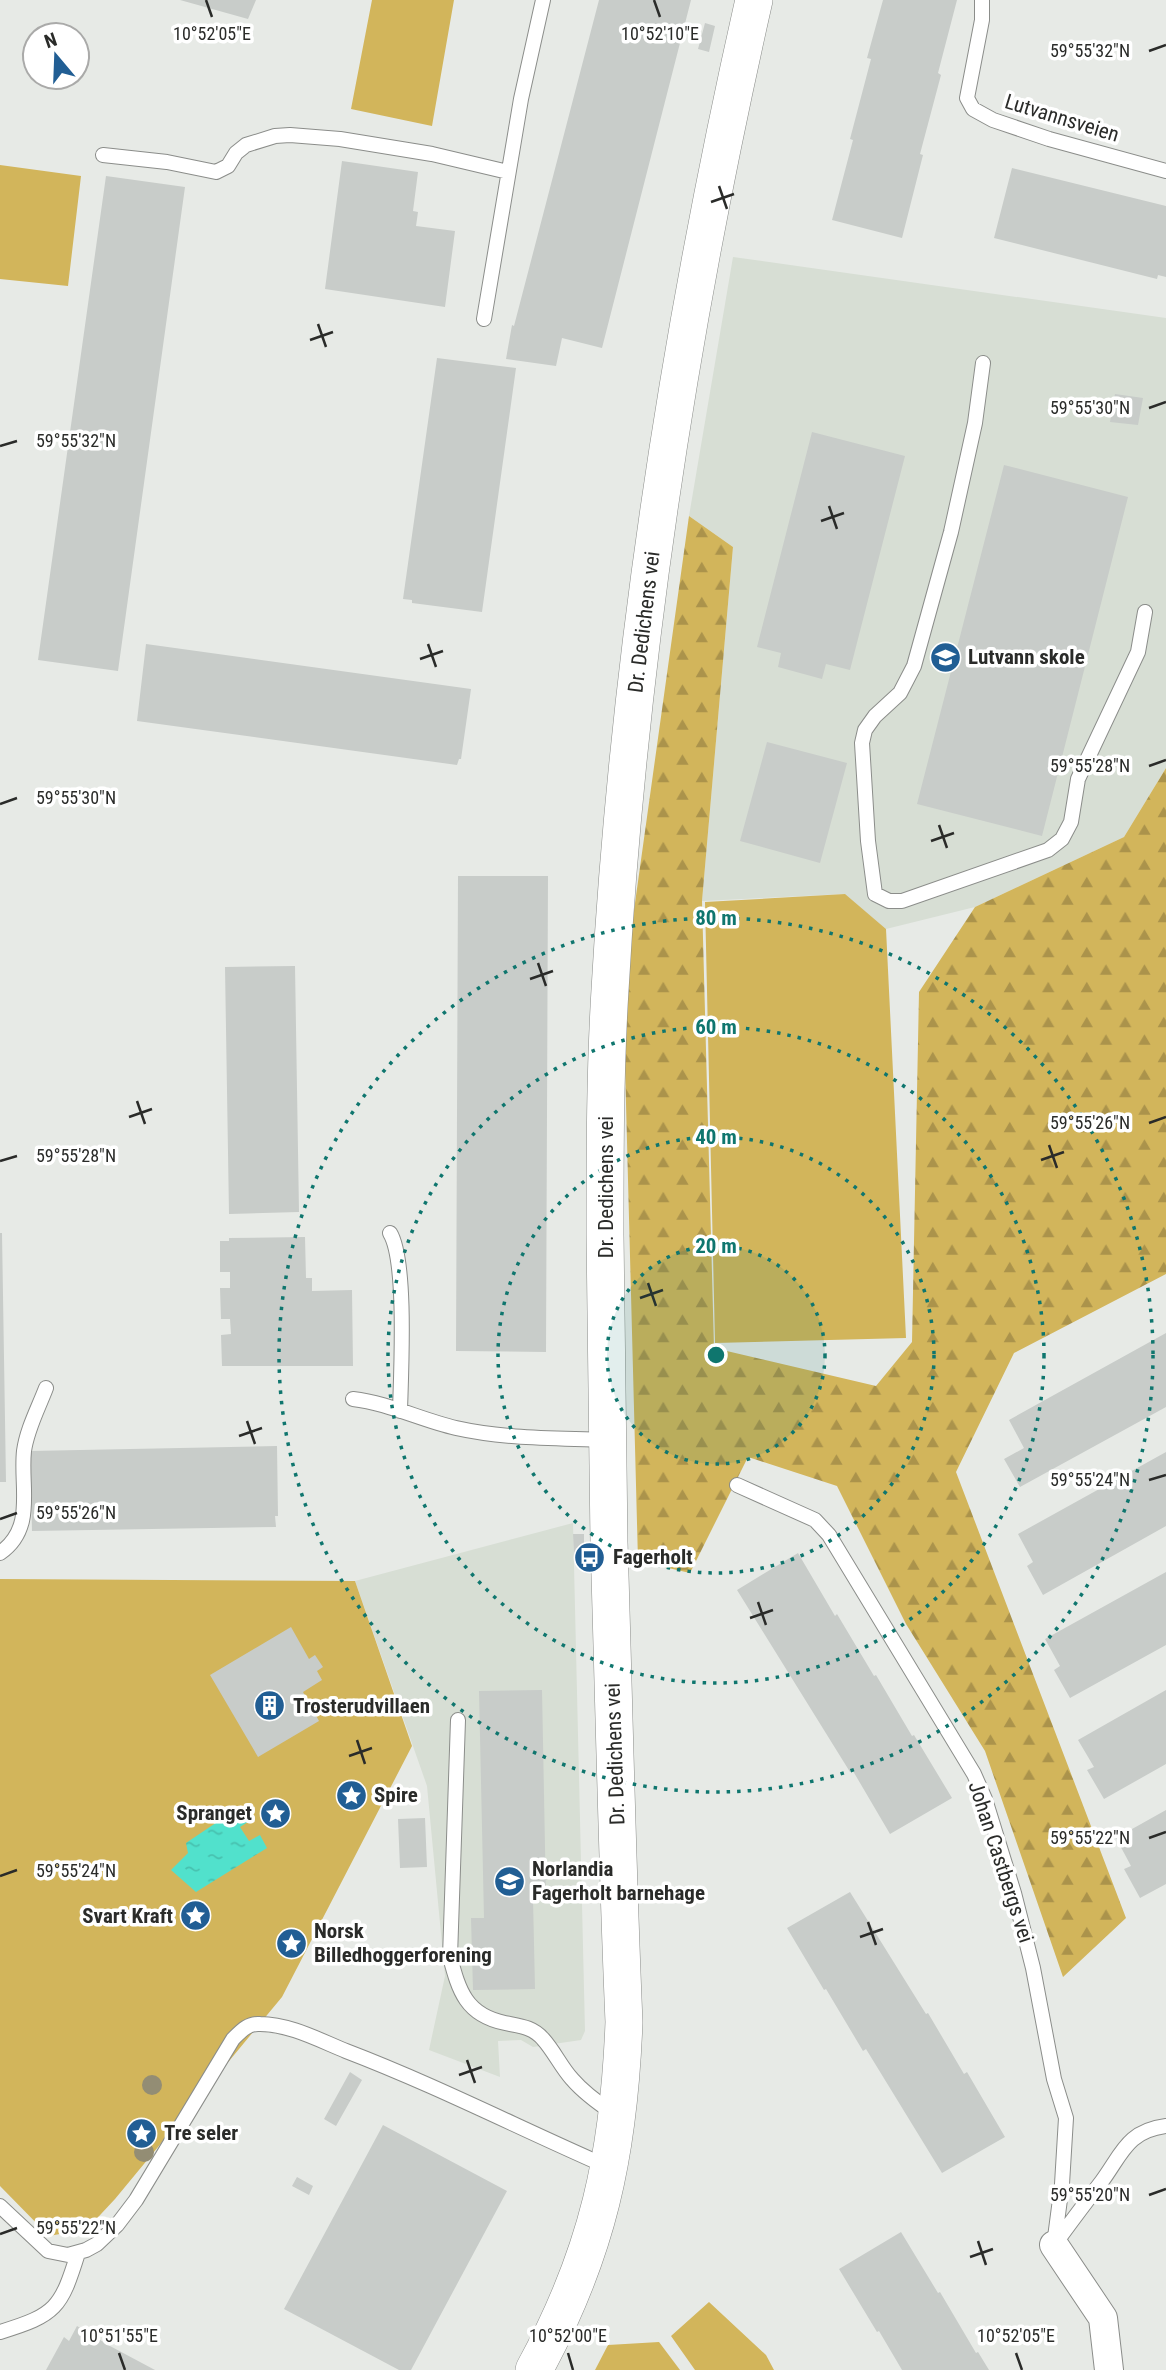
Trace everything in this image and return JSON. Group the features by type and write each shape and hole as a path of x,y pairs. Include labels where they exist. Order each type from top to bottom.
{"street":[{"name":"Dr. Dedichens vei","path":"534,2370 574,2287 602,2204 618,2116 624,2022 607,1440 605,1180 609,996 635,686 656,519 678,373 721,147 754,0"},
{"path":"1054,2245 1103,2318 1109,2370"}],"lane":[{"path":"484,319 521,99 543,0"},
{"name":"Lutvannsveien","path":"982,0 982,20 967,98 973,108 993,120 1049,139 1166,171"},
{"path":"103,155 167,162 216,173 228,166 236,153 246,145 275,136 290,135 340,139 454,159 509,172"},
{"path":"983,363 975,423 951,532 914,666 900,693 875,716 865,730 862,743 868,841 875,894 888,901 902,901 1048,850 1062,839 1071,822 1078,779 1138,652 1145,612"},
{"path":"390,1233 395,1241 398,1260 400,1411"},
{"path":"0,1553 7,1548 21,1528 25,1510 24,1452 46,1388"},
{"path":"353,1399 378,1402 456,1428 510,1436 607,1440"},
{"name":"Johan Castbergs vei","path":"737,1485 815,1520 829,1535 974,1774 985,1799 1014,1893 1033,1968 1054,2079 1066,2118 1062,2184 1054,2245"},
{"path":"458,1720 450,1957 457,1983 468,2004 485,2017 533,2029 544,2039 571,2078 592,2098 618,2116"},
{"path":"0,2206 48,2251 58,2255 78,2253 97,2244 117,2225 136,2200 233,2039 242,2029 258,2023 304,2034 412,2076 510,2124 610,2167"},
{"path":"1054,2245 1108,2173 1117,2154 1141,2133 1166,2126"},
{"path":"0,2332 45,2316 59,2304 78,2253"}],"shaded area":[{"name":"Lutvann skole","path":"733,257 1166,318 1166,768 1124,837 975,907 886,929 844,894 702,901 733,547 689,516"},
{"name":"Norlandia Fagerholt barnehage","path":"573,1523 585,2031 581,2040 533,2047 521,2040 498,2041 500,2077 429,2050 445,1976 427,1786 355,1581"}],"green space":[{"path":"372,0 454,0 432,126 351,109"},
{"path":"0,165 81,176 68,286 0,279"},
{"path":"689,516 733,547 702,901 714,1348 876,1386 912,1342 919,992 975,907 1124,837 1166,768 1166,1274 1014,1353 956,1472 1126,1918 1063,1977 985,1751 906,1624 837,1486 748,1457 690,1573 638,1561 623,989"},
{"path":"845,894 886,929 906,1338 715,1343 705,902"},
{"path":"0,1579 355,1581 412,1746 282,1997 115,2199 87,2229 49,2236 0,2186"},
{"path":"709,2302 766,2355 774,2370 695,2370 671,2336"},
{"path":"659,2342 680,2370 595,2370 608,2345"}],"water":[{"path":"241,1806 251,1820 240,1827 249,1841 260,1835 267,1848 196,1892 171,1870 188,1853 186,1843"}],"building":[{"path":"180,0 256,0 248,19"},
{"path":"599,0 691,0 602,348 562,338 556,366 506,359 512,325 514,326"},
{"path":"883,0 957,0 902,238 832,220 871,59 867,58"},
{"path":"705,23 715,26 709,52 698,49"},
{"path":"342,161 418,172 413,211 418,212 416,226 455,231 445,307 325,289"},
{"path":"1012,168 1166,206 1166,277 1158,275 1157,279 994,238"},
{"path":"106,176 185,187 118,671 38,660"},
{"path":"437,358 516,368 482,612 412,603 412,600 403,599"},
{"path":"1115,394 1143,398 1138,425 1110,422"},
{"path":"812,432 905,456 850,670 826,664 822,679 778,667 781,653 757,647"},
{"path":"1004,465 1128,497 1042,836 917,804"},
{"path":"146,644 471,689 461,759 457,765 137,721"},
{"path":"767,742 847,763 820,863 740,841"},
{"path":"458,876 548,876 546,1352 456,1351"},
{"path":"295,966 299,1212 229,1214 225,967"},
{"path":"2,1233 6,1482 0,1482"},
{"path":"305,1237 306,1278 312,1278 312,1291 352,1290 353,1366 222,1366 221,1335 231,1334 230,1319 221,1319 220,1288 230,1288 230,1272 220,1272 220,1241 229,1241 229,1238"},
{"path":"1166,1333 1166,1407 1020,1487 1004,1459 1024,1448 1009,1420"},
{"path":"277,1446 276,1527 32,1531 30,1451"},
{"path":"1166,1452 1166,1526 1043,1595 1027,1566 1033,1562 1018,1534"},
{"path":"573,1534 584,1534 584,1557 574,1557"},
{"path":"798,1553 835,1616 837,1614 952,1798 890,1834 853,1771 850,1772 737,1590"},
{"path":"1166,1572 1166,1645 1070,1698 1054,1670 1060,1666 1045,1639"},
{"name":"Trosterudvillaen","path":"291,1627 309,1659 315,1655 323,1667 317,1671 322,1680 303,1692 319,1721 258,1757 210,1675"},
{"path":"542,1690 546,1899 533,1899 535,1989 473,1990 471,1918 484,1918 479,1691"},
{"path":"1166,1690 1166,1764 1104,1799 1087,1770 1094,1767 1078,1740"},
{"path":"1166,1810 1166,1884 1140,1898 1124,1869 1131,1866 1116,1838"},
{"path":"425,1818 427,1867 400,1868 398,1819"},
{"path":"850,1892 964,2074 967,2072 1005,2137 942,2173 787,1928"},
{"path":"350,2072 362,2080 336,2126 324,2119"},
{"path":"383,2125 507,2191 411,2370 399,2370 284,2309"},
{"path":"297,2177 313,2186 309,2195 292,2186"},
{"path":"901,2232 989,2370 902,2370 879,2331 877,2332 839,2269"},
{"path":"77,2326 155,2370 46,2370 64,2337 69,2341"}],"place":[{"name":"Lutvann skole","path":"945,657"},
{"name":"Fagerholt","path":"590,1557"},
{"name":"Trosterudvillaen","path":"270,1706"},
{"name":"Spire","path":"351,1795"},
{"name":"Spranget","path":"275,1813"},
{"name":"Norlandia Fagerholt barnehage","path":"509,1881"},
{"name":"Svart Kraft","path":"196,1916"},
{"name":"Norsk Billedhoggerforening","path":"291,1943"},
{"name":"Tre seler","path":"141,2133"}]}
